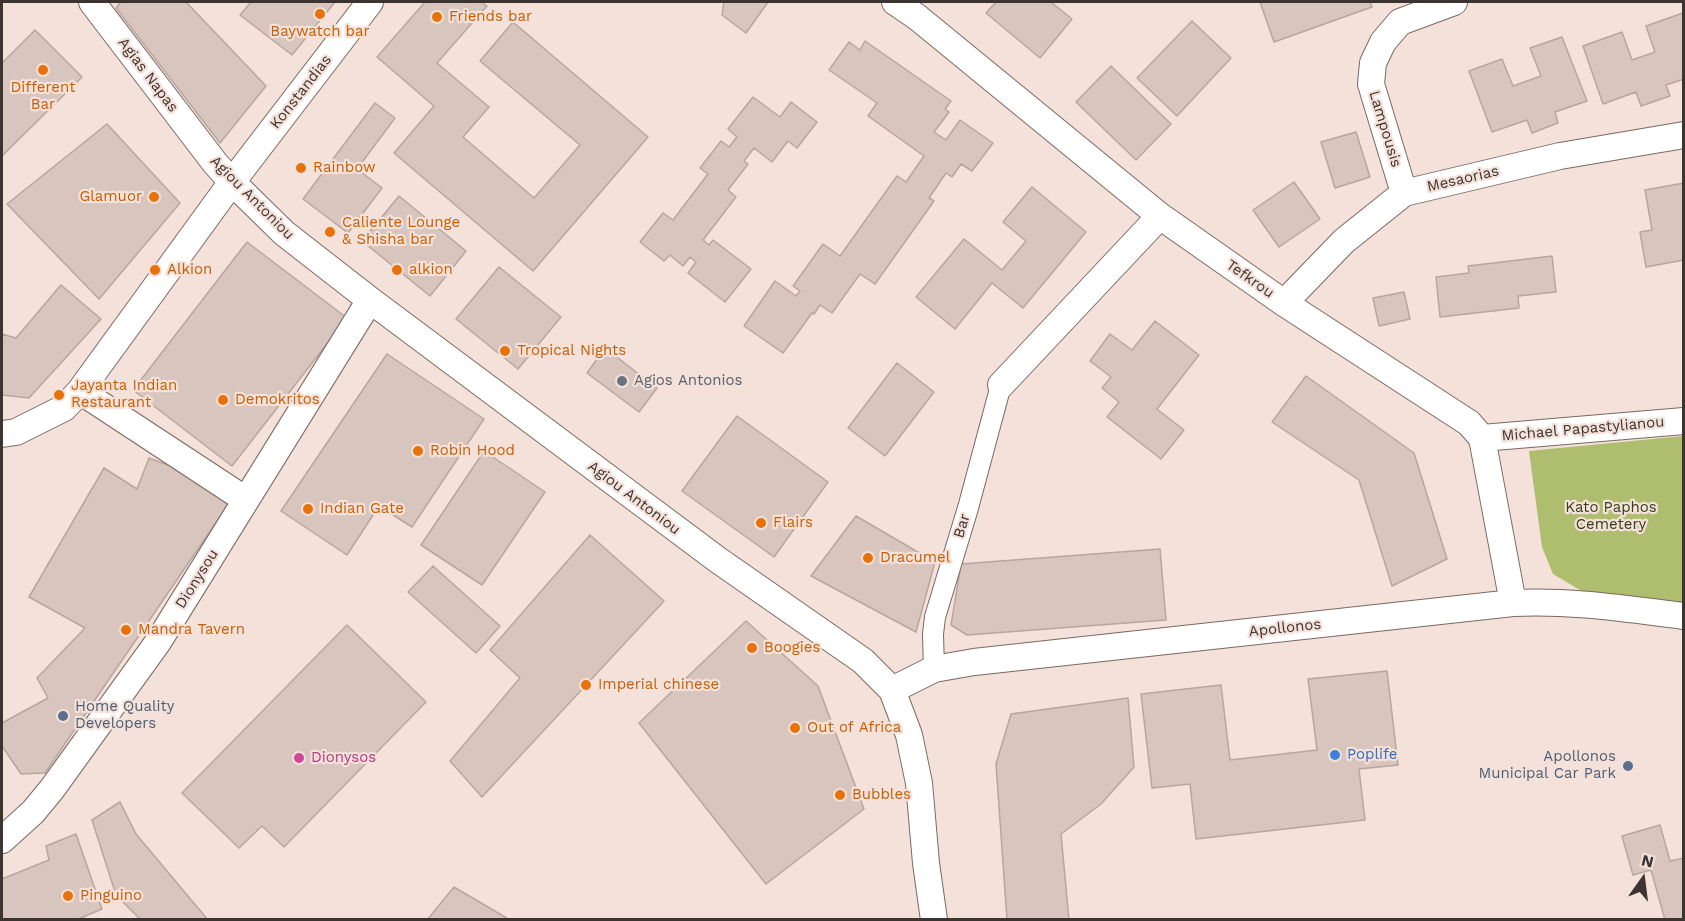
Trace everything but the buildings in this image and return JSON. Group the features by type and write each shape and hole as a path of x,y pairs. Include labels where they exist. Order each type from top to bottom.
{"street":[{"name":"Agias Napas","path":"92,2 203,148"},
{"name":"Konstandias","path":"2,434 16,432 64,408 80,391 232,182 370,2"},
{"name":"Tefkrou","path":"895,2 923,9 1160,216 1284,303 1451,410 1469,423 1482,438"},
{"name":"Lampousis","path":"1404,193 1371,84 1373,63 1383,42 1400,22 1454,2"},
{"name":"Mesaorias","path":"1284,303 1344,241 1404,193 1560,156 1683,135"},
{"name":"Agiou Antoniou","path":"203,148 232,182 284,233 718,560 863,662 892,690 909,735 919,783 934,920"},
{"path":"1001,385 1160,216"},
{"name":"Dionysou","path":"2,840 33,812 59,780 158,642 370,300"},
{"name":"Bar","path":"934,669 935,617 968,508 1001,385"},
{"path":"80,391 246,500"},
{"name":"Michael Papastylianou","path":"1482,438 1683,421"},
{"path":"1482,438 1513,603"},
{"name":"Apollonos","path":"892,690 934,669 1038,655 1513,603 1583,605 1683,616"}],"green space":[{"name":"Kato Paphos Cemetery","path":"1683,436 1683,603 1585,593 1553,574 1542,547 1529,451"}],"place":[{"name":"Baywatch bar","path":"320,14"},
{"name":"Friends bar","path":"437,17"},
{"name":"Different Bar","path":"43,70"},
{"name":"Rainbow","path":"301,168"},
{"name":"Glamuor","path":"154,197"},
{"name":"Caliente Lounge & Shisha bar","path":"330,232"},
{"name":"Alkion","path":"155,270"},
{"name":"alkion","path":"397,270"},
{"name":"Tropical Nights","path":"505,351"},
{"name":"Agios Antonios","path":"622,381"},
{"name":"Jayanta Indian Restaurant","path":"59,395"},
{"name":"Demokritos","path":"223,400"},
{"name":"Robin Hood","path":"418,451"},
{"name":"Indian Gate","path":"308,509"},
{"name":"Flairs","path":"761,523"},
{"name":"Dracumel","path":"868,558"},
{"name":"Mandra Tavern","path":"126,630"},
{"name":"Boogies","path":"752,648"},
{"name":"Imperial chinese","path":"586,685"},
{"name":"Home Quality Developers","path":"63,716"},
{"name":"Out of Africa","path":"795,728"},
{"name":"Poplife","path":"1335,755"},
{"name":"Dionysos","path":"299,758"},
{"name":"Apollonos Municipal Car Park","path":"1628,766"},
{"name":"Bubbles","path":"840,795"},
{"name":"Pinguino","path":"68,896"}]}
